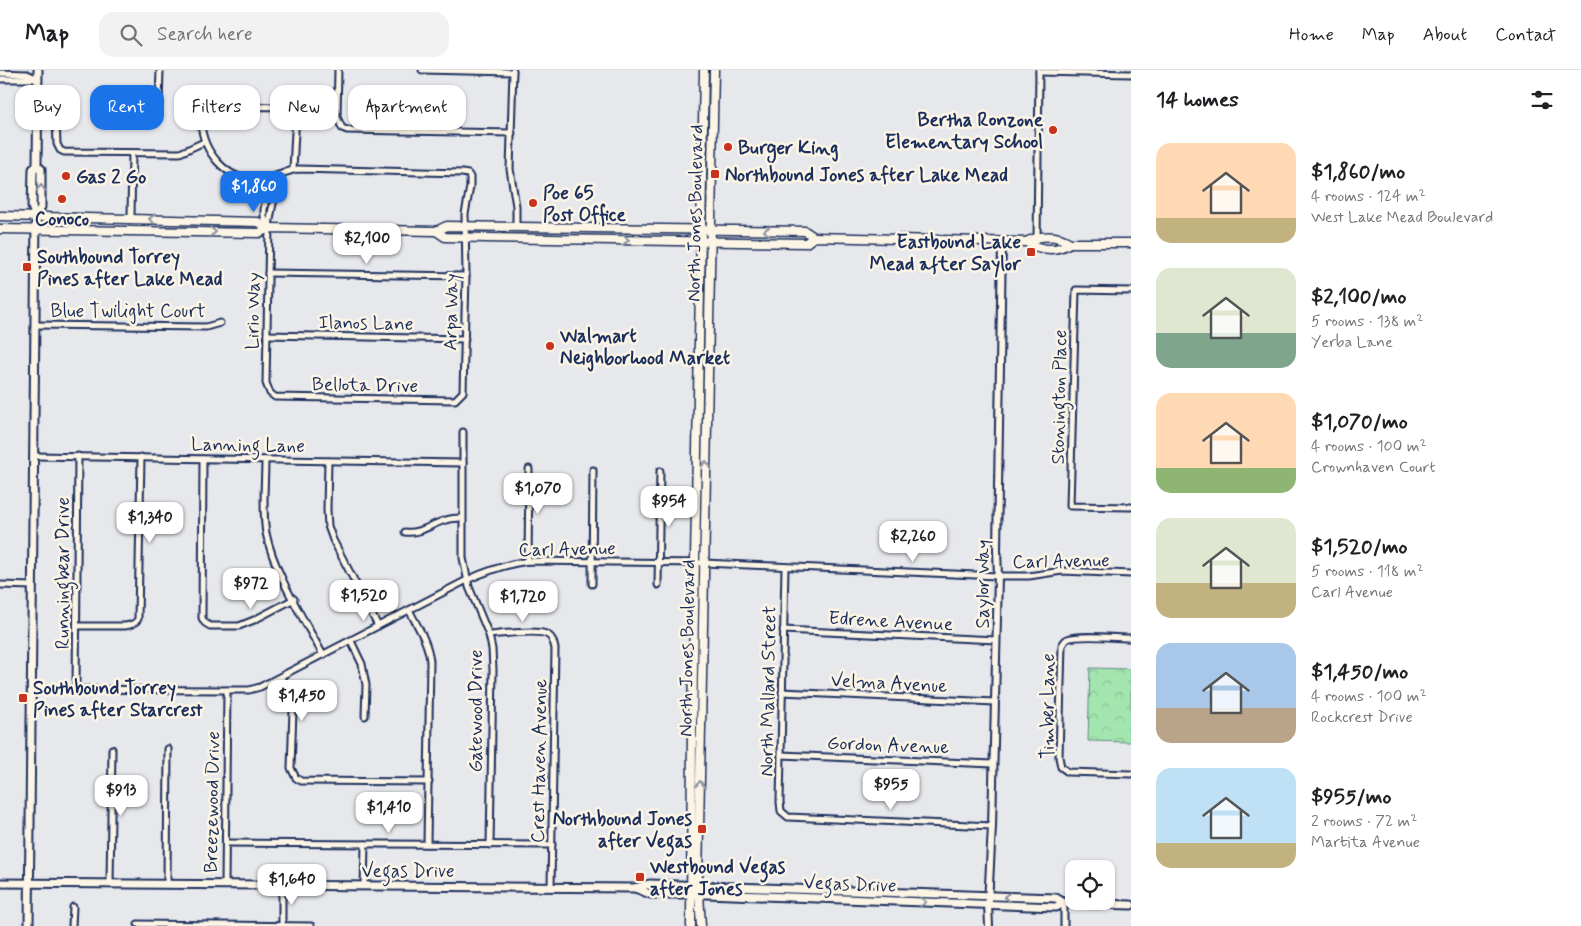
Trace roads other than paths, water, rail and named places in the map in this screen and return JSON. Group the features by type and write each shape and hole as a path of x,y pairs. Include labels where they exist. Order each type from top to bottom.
{"main road":[{"path":"38,70 38,85"},
{"path":"704,72 714,72"},
{"name":"North Jones Boulevard","path":"691,926 691,894 694,885 701,723 707,401 704,72"},
{"name":"North Jones Boulevard","path":"706,230 714,72"},
{"path":"28,926 36,217 41,207 41,169 37,166 38,130"},
{"path":"0,216 258,222 269,228 436,231 447,226 516,226 805,231 814,238"},
{"path":"184,232 185,220"},
{"path":"487,238 496,233 514,232 516,226"},
{"path":"538,238 564,233 571,227"},
{"path":"0,229 259,233 269,228"},
{"path":"571,239 579,233 604,232 614,228"},
{"path":"436,231 445,237 466,238 806,243 814,238 1026,242 1037,237 1062,238 1070,243 1131,243"},
{"name":"North Jones Boulevard","path":"700,926 700,894 694,885 692,723 698,393 706,241"},
{"path":"1026,242 1036,248 1061,249 1070,243"},
{"path":"699,364 702,371 702,395 707,401"},
{"path":"698,393 703,405 702,425 706,434"},
{"path":"692,723 701,723"},
{"name":"Vegas Drive","path":"0,883 636,888 650,884 1056,898 1064,903"},
{"name":"Vegas Drive","path":"636,888 650,894 700,894 1056,907 1064,903 1131,905"}],"street":[{"path":"160,70 160,85"},
{"path":"338,70 337,117 342,128 347,130 512,133"},
{"path":"422,70 513,71 510,169 516,206 516,226"},
{"path":"1036,248 1039,71 1131,74"},
{"path":"0,73 27,74 38,80"},
{"path":"0,79 38,80"},
{"path":"201,107 293,108 296,113 293,170 270,178 250,179 227,171 217,162 204,142 201,132 201,107"},
{"path":"56,130 57,144 60,150 64,152 180,153 204,142"},
{"path":"130,218 132,153"},
{"name":"Arpa Way","path":"293,170 468,174 470,177 470,187 465,214 465,338 463,392 460,397"},
{"name":"Lirio Way","path":"270,178 278,186 272,204 269,228 266,383 270,393"},
{"name":"Saylor Way","path":"989,926 988,896 992,826 998,576 1002,241"},
{"path":"268,273 466,276"},
{"name":"Stonington Place","path":"1131,291 1076,290 1070,506 1131,507"},
{"name":"Blue Twilight Court","path":"35,325 206,327 220,323"},
{"name":"Ilanos Lane","path":"267,335 465,338"},
{"name":"Bellota Drive","path":"270,393 275,397 456,400 460,397"},
{"name":"Gatewood Drive","path":"463,432 462,518 464,558 469,587 492,649 490,845"},
{"name":"Lanning Lane","path":"34,456 463,463"},
{"name":"Runningbear Drive","path":"76,689 78,456"},
{"path":"77,626 125,626 136,623 139,613 141,458"},
{"path":"203,459 202,618 205,624 210,626 239,626 294,599"},
{"path":"265,460 266,531 270,550 323,655"},
{"path":"328,461 328,526 333,540 378,626"},
{"path":"528,561 529,469"},
{"path":"592,584 593,470"},
{"path":"658,585 660,471"},
{"path":"405,532 413,533 427,529 444,520 462,518"},
{"name":"Carl Avenue","path":"32,689 249,690 282,677 467,580 509,564 528,561 704,563 998,576 1029,576 1062,571 1131,574"},
{"name":"North Mallard Street","path":"785,567 780,755 780,802 781,811 784,815 788,817 992,826"},
{"path":"0,585 33,586"},
{"path":"409,610 425,641 430,661 428,844"},
{"name":"Edrene Avenue","path":"784,630 996,640"},
{"name":"Crest Haven Avenue","path":"488,635 538,632 551,636 554,649 551,887"},
{"name":"Timber Lane","path":"1131,638 1077,637 1067,639 1064,642 1062,646 1059,757 1061,767 1068,772 1131,774"},
{"path":"351,641 362,664 366,685 365,716"},
{"path":"282,677 291,700 292,768 296,778 301,781 428,782"},
{"name":"Breezewood Drive","path":"225,884 227,690"},
{"name":"Velma Avenue","path":"782,692 995,702"},
{"path":"110,884 112,749"},
{"path":"167,884 168,749"},
{"name":"Gordon Avenue","path":"780,755 993,764"},
{"path":"226,843 552,845"},
{"path":"364,886 365,844"},
{"path":"282,885 282,926"},
{"path":"1064,903 1064,926"},
{"path":"72,926 73,907"},
{"path":"138,924 311,926"}],"place":[{"name":"Bertha Ronzone Elementary School","path":"1053,130"},
{"name":"Burger King","path":"728,147"},
{"name":"Northbound Jones after Lake Mead","path":"715,174"},
{"name":"Gas 2 Go","path":"66,176"},
{"name":"Conoco","path":"62,199"},
{"name":"Poe 65 Post Office","path":"533,203"},
{"name":"Eastbound Lake Mead after Saylor","path":"1031,252"},
{"name":"Southbound Torrey Pines after Lake Mead","path":"27,267"},
{"name":"Walmart Neighborhood Market","path":"550,346"},
{"name":"Southbound Torrey Pines after Starcrest","path":"23,698"},
{"name":"Northbound Jones after Vegas","path":"702,829"},
{"name":"Westbound Vegas after Jones","path":"640,877"}]}
